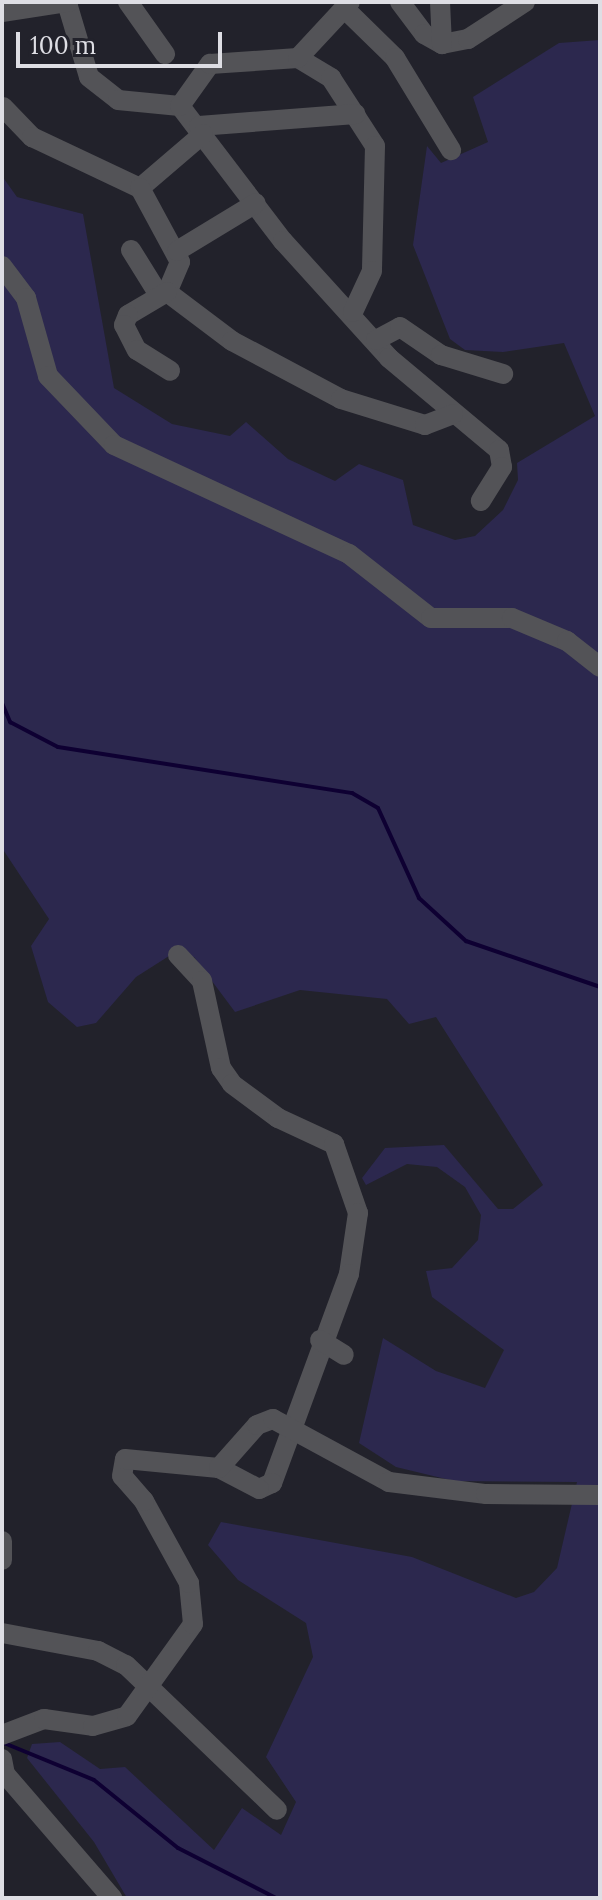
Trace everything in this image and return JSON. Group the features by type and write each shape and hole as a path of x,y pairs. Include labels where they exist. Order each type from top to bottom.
{"street":[{"path":"2,12 68,2 80,57 103,91 118,100 180,106 256,203 376,340 503,460 481,501"},
{"path":"128,2 165,54"},
{"path":"400,2 424,34 442,44 468,39 525,2"},
{"path":"440,2 442,44"},
{"path":"298,58 348,5 395,58 451,150"},
{"path":"180,106 210,64 298,58 331,78 356,114 375,157 372,271 353,312"},
{"path":"3,107 32,137 140,188 177,251 179,275 163,294 124,325 137,350 170,371"},
{"path":"140,188 201,130 356,114"},
{"path":"177,251 256,203"},
{"path":"131,250 163,294 232,341 341,399 425,425 453,414"},
{"path":"2,266 26,298 48,376 114,445 349,554 431,618 512,618 567,641 600,667"},
{"path":"376,340 400,327 441,355 503,374"},
{"path":"2,1735 44,1719 107,1723 127,1716 152,1685 193,1624 193,1599 144,1501 119,1469 125,1459 151,1457 219,1468 266,1488 295,1433 320,1340 359,1241 350,1181 325,1135 278,1118 232,1084 221,1068 202,981 178,955"},
{"path":"320,1340 344,1355"},
{"path":"219,1468 263,1421 295,1433 389,1482 486,1494 600,1495"},
{"path":"2,1541 2,1560"},
{"path":"2,1633 98,1651 152,1685 277,1810"},
{"path":"2,1759 5,1774 112,1898"}],"shaded area":[{"path":"600,40 600,1898 127,1898 94,1842 27,1758 32,1744 60,1742 100,1769 125,1767 214,1850 242,1808 281,1835 296,1802 266,1757 313,1657 306,1623 238,1580 208,1545 221,1522 412,1557 516,1598 534,1592 557,1568 577,1482 454,1481 396,1467 359,1443 383,1338 436,1371 485,1388 504,1350 432,1297 426,1271 452,1268 478,1240 481,1215 465,1187 437,1167 407,1164 366,1185 362,1178 385,1148 444,1145 498,1209 513,1209 543,1185 436,1017 409,1024 387,999 300,990 235,1012 194,957 169,956 136,977 96,1023 77,1027 48,1002 31,946 49,919 2,848 2,176 17,197 83,214 114,388 172,424 230,436 246,422 288,459 335,481 359,464 403,480 413,525 455,540 475,536 503,510 518,480 517,463 595,416 564,343 503,352 465,350 450,339 413,245 427,146 441,163 488,142 473,97 559,43"}],"waterway":[{"path":"2,703 10,722 58,747 352,793 378,808 419,898 466,941 600,987"},
{"path":"4,1743 94,1780 178,1848 276,1898"}]}
